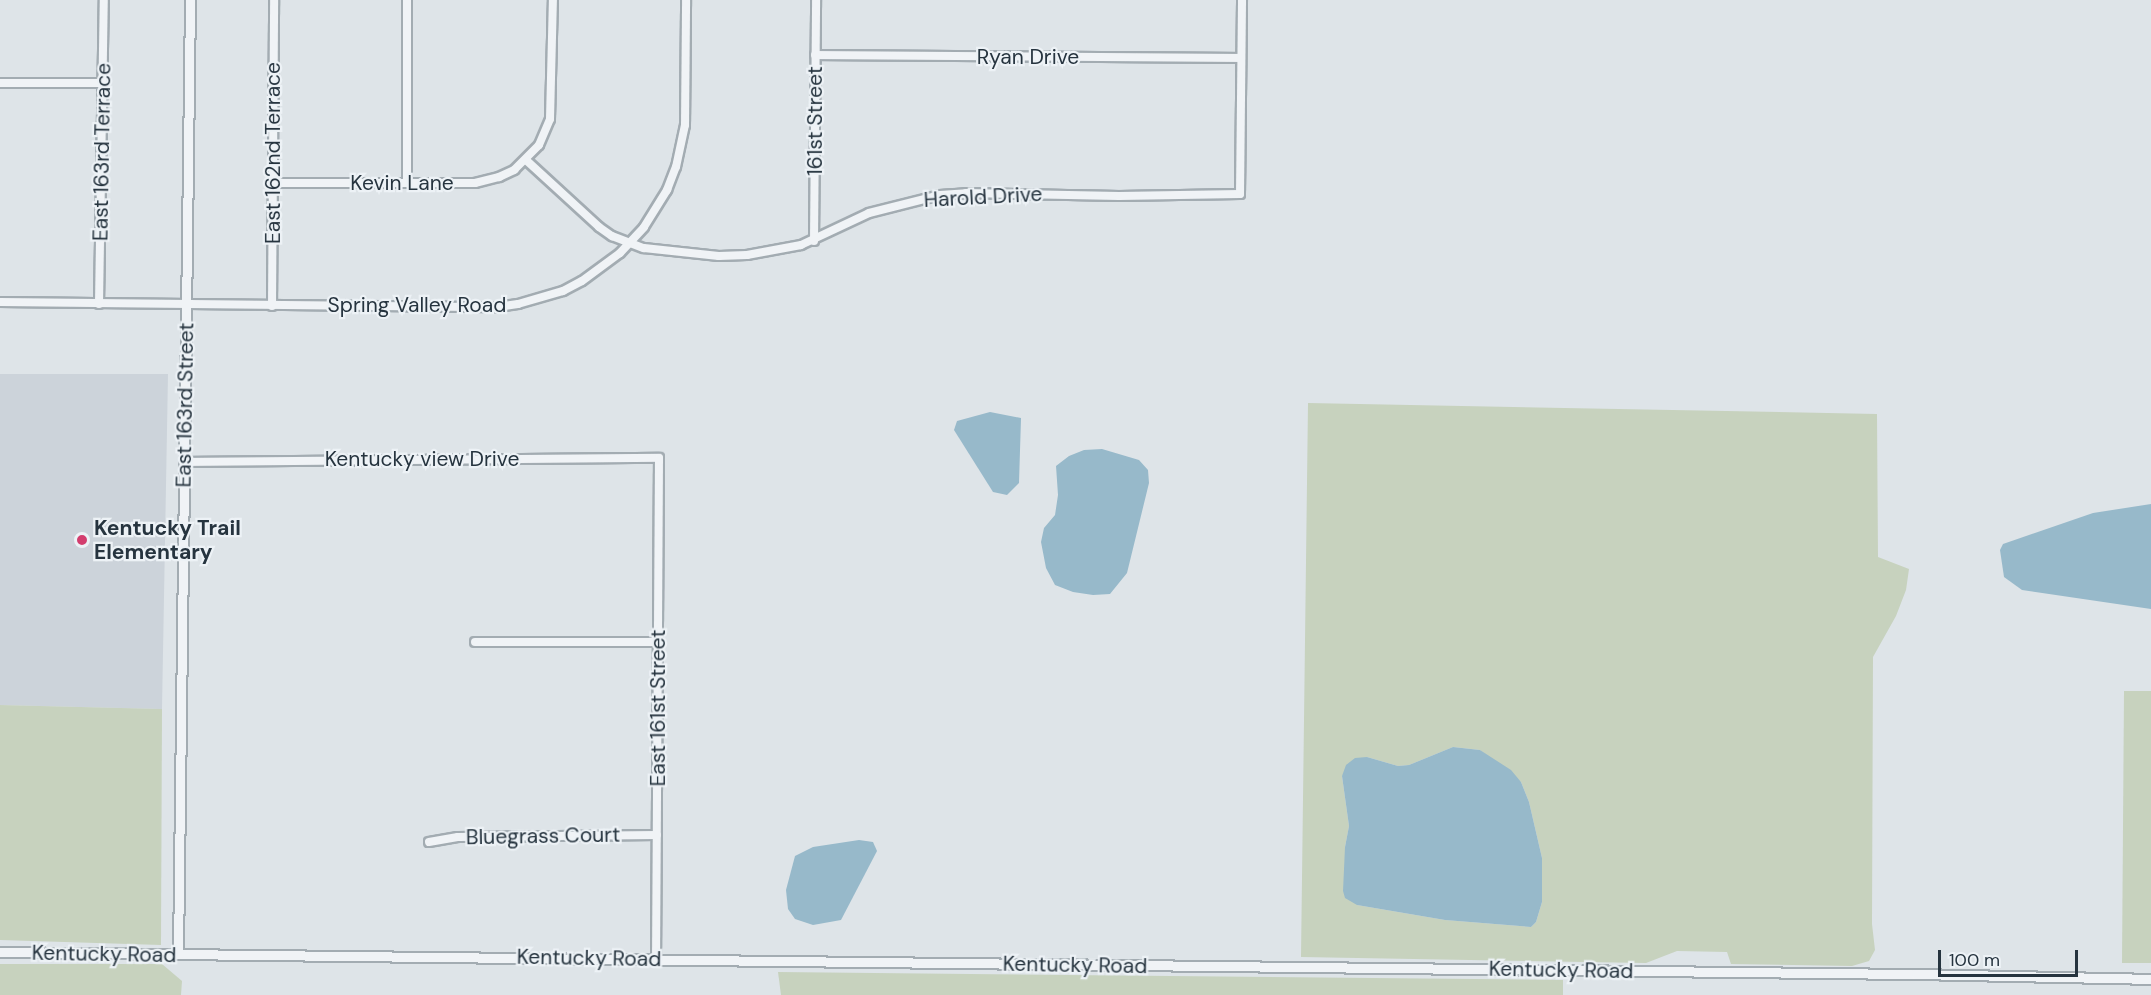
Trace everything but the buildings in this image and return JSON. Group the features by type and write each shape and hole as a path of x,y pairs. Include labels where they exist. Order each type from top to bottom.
{"street":[{"name":"East 163rd Terrace","path":"99,304 104,0"},
{"name":"East 163rd Street","path":"178,954 190,0"},
{"name":"East 162nd Terrace","path":"272,306 274,0"},
{"path":"407,0 407,183"},
{"name":"Kevin Lane","path":"272,183 488,181 514,170 539,145 550,119 554,0"},
{"name":"Spring Valley Road","path":"0,302 497,307 543,298 582,281 629,244 644,227 667,190 682,146 685,124 686,0"},
{"name":"161st Street","path":"814,241 816,0"},
{"path":"1241,58 1242,0"},
{"name":"Ryan Drive","path":"816,55 1241,58"},
{"name":"Harold Drive","path":"629,244 679,253 719,256 774,251 814,241 869,213 940,195 966,193 1119,196 1240,194 1241,58"},
{"path":"0,83 103,83"},
{"path":"526,160 599,227 629,244"},
{"name":"Kentucky view Drive","path":"184,462 659,458"},
{"name":"East 161st Street","path":"656,958 659,458"},
{"path":"475,642 658,642"},
{"name":"Bluegrass Court","path":"429,842 458,837 657,835"},
{"name":"Kentucky Road","path":"0,952 656,958 2151,979"}],"shaded area":[{"name":"Kentucky Trail Elementary","path":"0,374 168,374 162,709 0,705"}],"green space":[{"path":"1308,403 1877,414 1878,557 1909,569 1906,590 1896,616 1873,657 1872,924 1875,950 1869,961 1852,966 1731,964 1727,952 1677,951 1646,963 1301,957","holes":["1453,747 1480,750 1521,782 1529,802 1542,858 1542,902 1536,922 1531,927 1445,920 1357,905 1345,847 1349,826 1342,776 1367,757 1398,766 1409,765"]},
{"path":"2124,691 2151,691 2151,963 2122,963"},
{"path":"0,705 162,709 161,945 0,940"},
{"path":"0,964 162,964 182,981 181,995 0,995"},
{"path":"778,972 1563,980 1563,995 781,995"}],"water":[{"path":"990,412 1021,418 1019,483 1007,495 993,492 954,430 957,421"},
{"path":"1102,449 1139,460 1148,470 1149,483 1127,573 1110,594 1093,595 1073,592 1055,585 1046,568 1041,542 1044,528 1055,515 1058,495 1056,466 1069,456 1084,450"},
{"path":"2151,504 2151,609 2022,590 2004,577 2000,550 2003,544 2093,513"},
{"path":"1453,747 1480,750 1511,770 1521,782 1529,802 1542,858 1542,902 1536,922 1531,927 1445,920 1357,905 1345,898 1343,891 1345,847 1349,826 1342,776 1346,765 1355,758 1367,757 1398,766 1409,765"},
{"path":"859,840 873,842 877,851 841,920 813,925 795,919 788,909 786,890 795,856 813,847"}],"place":[{"name":"Kentucky Trail Elementary","path":"82,540"}]}
